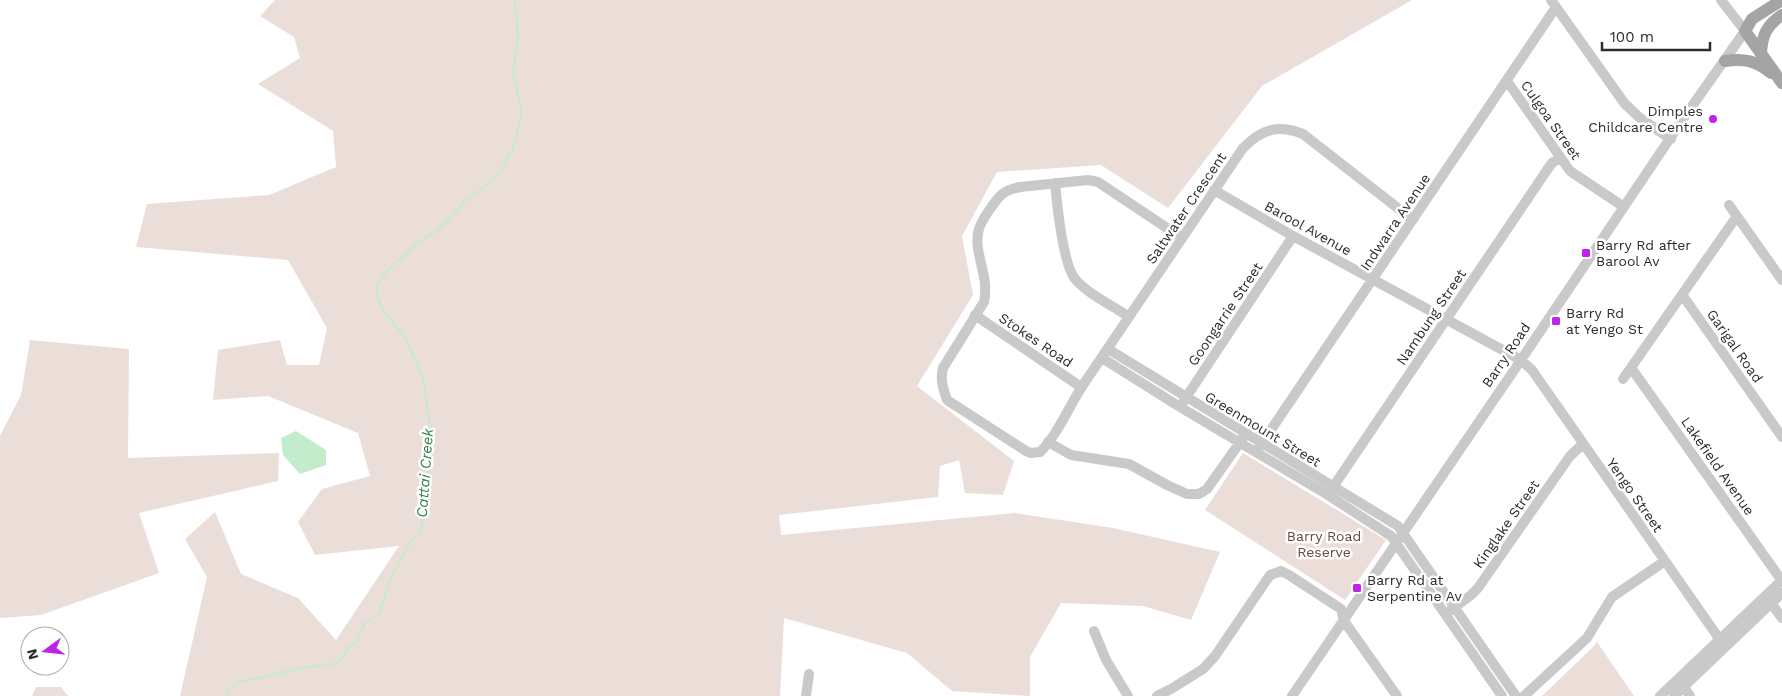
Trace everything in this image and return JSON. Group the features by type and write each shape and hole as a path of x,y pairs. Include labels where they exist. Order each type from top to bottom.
{"main road":[{"name":"Barry Road","path":"1745,32 1752,19 1782,0"},
{"name":"Barry Road","path":"1745,32 1782,8"},
{"path":"1761,53 1764,34 1769,25 1782,15"},
{"path":"1745,32 1781,81"},
{"path":"1725,61 1737,59 1755,62 1781,81"}],"street":[{"path":"1721,0 1745,32"},
{"path":"1553,3 1625,104 1640,118 1671,139"},
{"name":"Indwarra Avenue","path":"1260,448 1507,80 1553,3"},
{"name":"Barry Road","path":"1292,696 1522,360 1683,119 1745,32"},
{"name":"Culgoa Street","path":"1507,80 1560,158 1575,174 1624,207"},
{"name":"Saltwater Crescent","path":"975,316 943,368 942,386 947,400 1026,451 1036,454 1048,442 1081,388 1214,190 1252,138 1266,131 1286,129 1303,134 1413,220"},
{"name":"Nambung Street","path":"1331,491 1445,319 1516,219 1547,170 1552,163 1560,158"},
{"path":"975,316 984,302 986,291 977,242 978,231 981,222 1000,194 1010,189 1088,180 1098,182 1182,238"},
{"path":"1055,184 1067,262 1073,276 1082,286 1129,317"},
{"name":"Barool Avenue","path":"1214,190 1293,236 1522,360"},
{"path":"1729,205 1782,280"},
{"path":"1623,379 1632,369 1737,216"},
{"name":"Goongarrie Street","path":"1183,403 1293,236"},
{"name":"Garigal Road","path":"1683,296 1782,437"},
{"name":"Stokes Road","path":"975,316 1081,388"},
{"name":"Greenmount Street","path":"1105,354 1331,491 1391,536 1399,538"},
{"name":"Yengo Street","path":"1522,360 1532,370 1723,643"},
{"name":"Lakefield Avenue","path":"1632,369 1782,580"},
{"path":"1048,442 1067,454 1129,464 1167,485 1191,494 1199,494 1207,489 1242,438"},
{"name":"Kinglake Street","path":"1446,613 1478,588 1570,456 1583,444"},
{"path":"1399,538 1454,607 1516,696"},
{"path":"1399,538 1446,613 1502,696"},
{"path":"1524,696 1587,638 1612,597 1665,561"},
{"path":"1157,696 1203,668 1215,656 1270,575 1281,571 1341,609 1344,621 1397,696"},
{"path":"1723,643 1782,580"},
{"path":"1660,696 1680,683 1723,643 1782,593"},
{"path":"1772,603 1782,618"},
{"path":"1094,631 1106,660 1128,696"},
{"path":"806,696 809,674"},
{"path":"1674,696 1680,683"},
{"path":"1680,683 1690,696"},
{"path":"1171,689 1180,696"}],"green space":[{"path":"275,0 1412,0 1262,86 1168,208 1101,165 997,172 962,236 973,295 917,386 1014,461 1003,495 965,493 959,460 940,466 938,497 779,515 781,535 1015,513 1113,528 1220,552 1191,620 1143,606 1061,603 1030,657 1030,696 952,691 907,653 784,618 780,696 180,696 207,577 185,539 215,512 241,574 298,598 336,640 399,546 315,555 298,522 322,489 370,476 358,433 268,396 213,400 218,350 280,340 287,365 319,365 327,328 288,260 136,247 147,204 269,195 336,167 333,131 258,84 300,58 294,37 260,16"},
{"path":"30,340 129,349 128,458 279,453 278,481 139,513 159,573 41,615 0,618 0,436 21,395"},
{"name":"Barry Road Reserve","path":"1243,453 1386,540 1345,600 1205,510"},
{"path":"1597,642 1634,696 1542,696 1593,647"},
{"path":"36,687 61,687 68,696 32,696"}],"shaded area":[{"path":"296,431 326,450 326,465 300,474 283,455 281,438"}],"waterway":[{"name":"Cattai Creek","path":"227,696 230,688 239,682 302,668 331,665 341,660 347,649 357,641 365,623 379,614 389,582 411,541 419,534 425,510 428,477 427,458 431,432 423,377 404,336 383,310 377,296 377,286 386,272 417,243 437,231 465,201 484,187 502,169 513,148 522,113 513,73 518,36 515,0"}],"place":[{"name":"Dimples Childcare Centre","path":"1713,119"},
{"name":"Barry Rd after Barool Av","path":"1586,253"},
{"name":"Barry Rd at Yengo St","path":"1556,321"},
{"name":"Barry Rd at Serpentine Av","path":"1357,588"}]}
